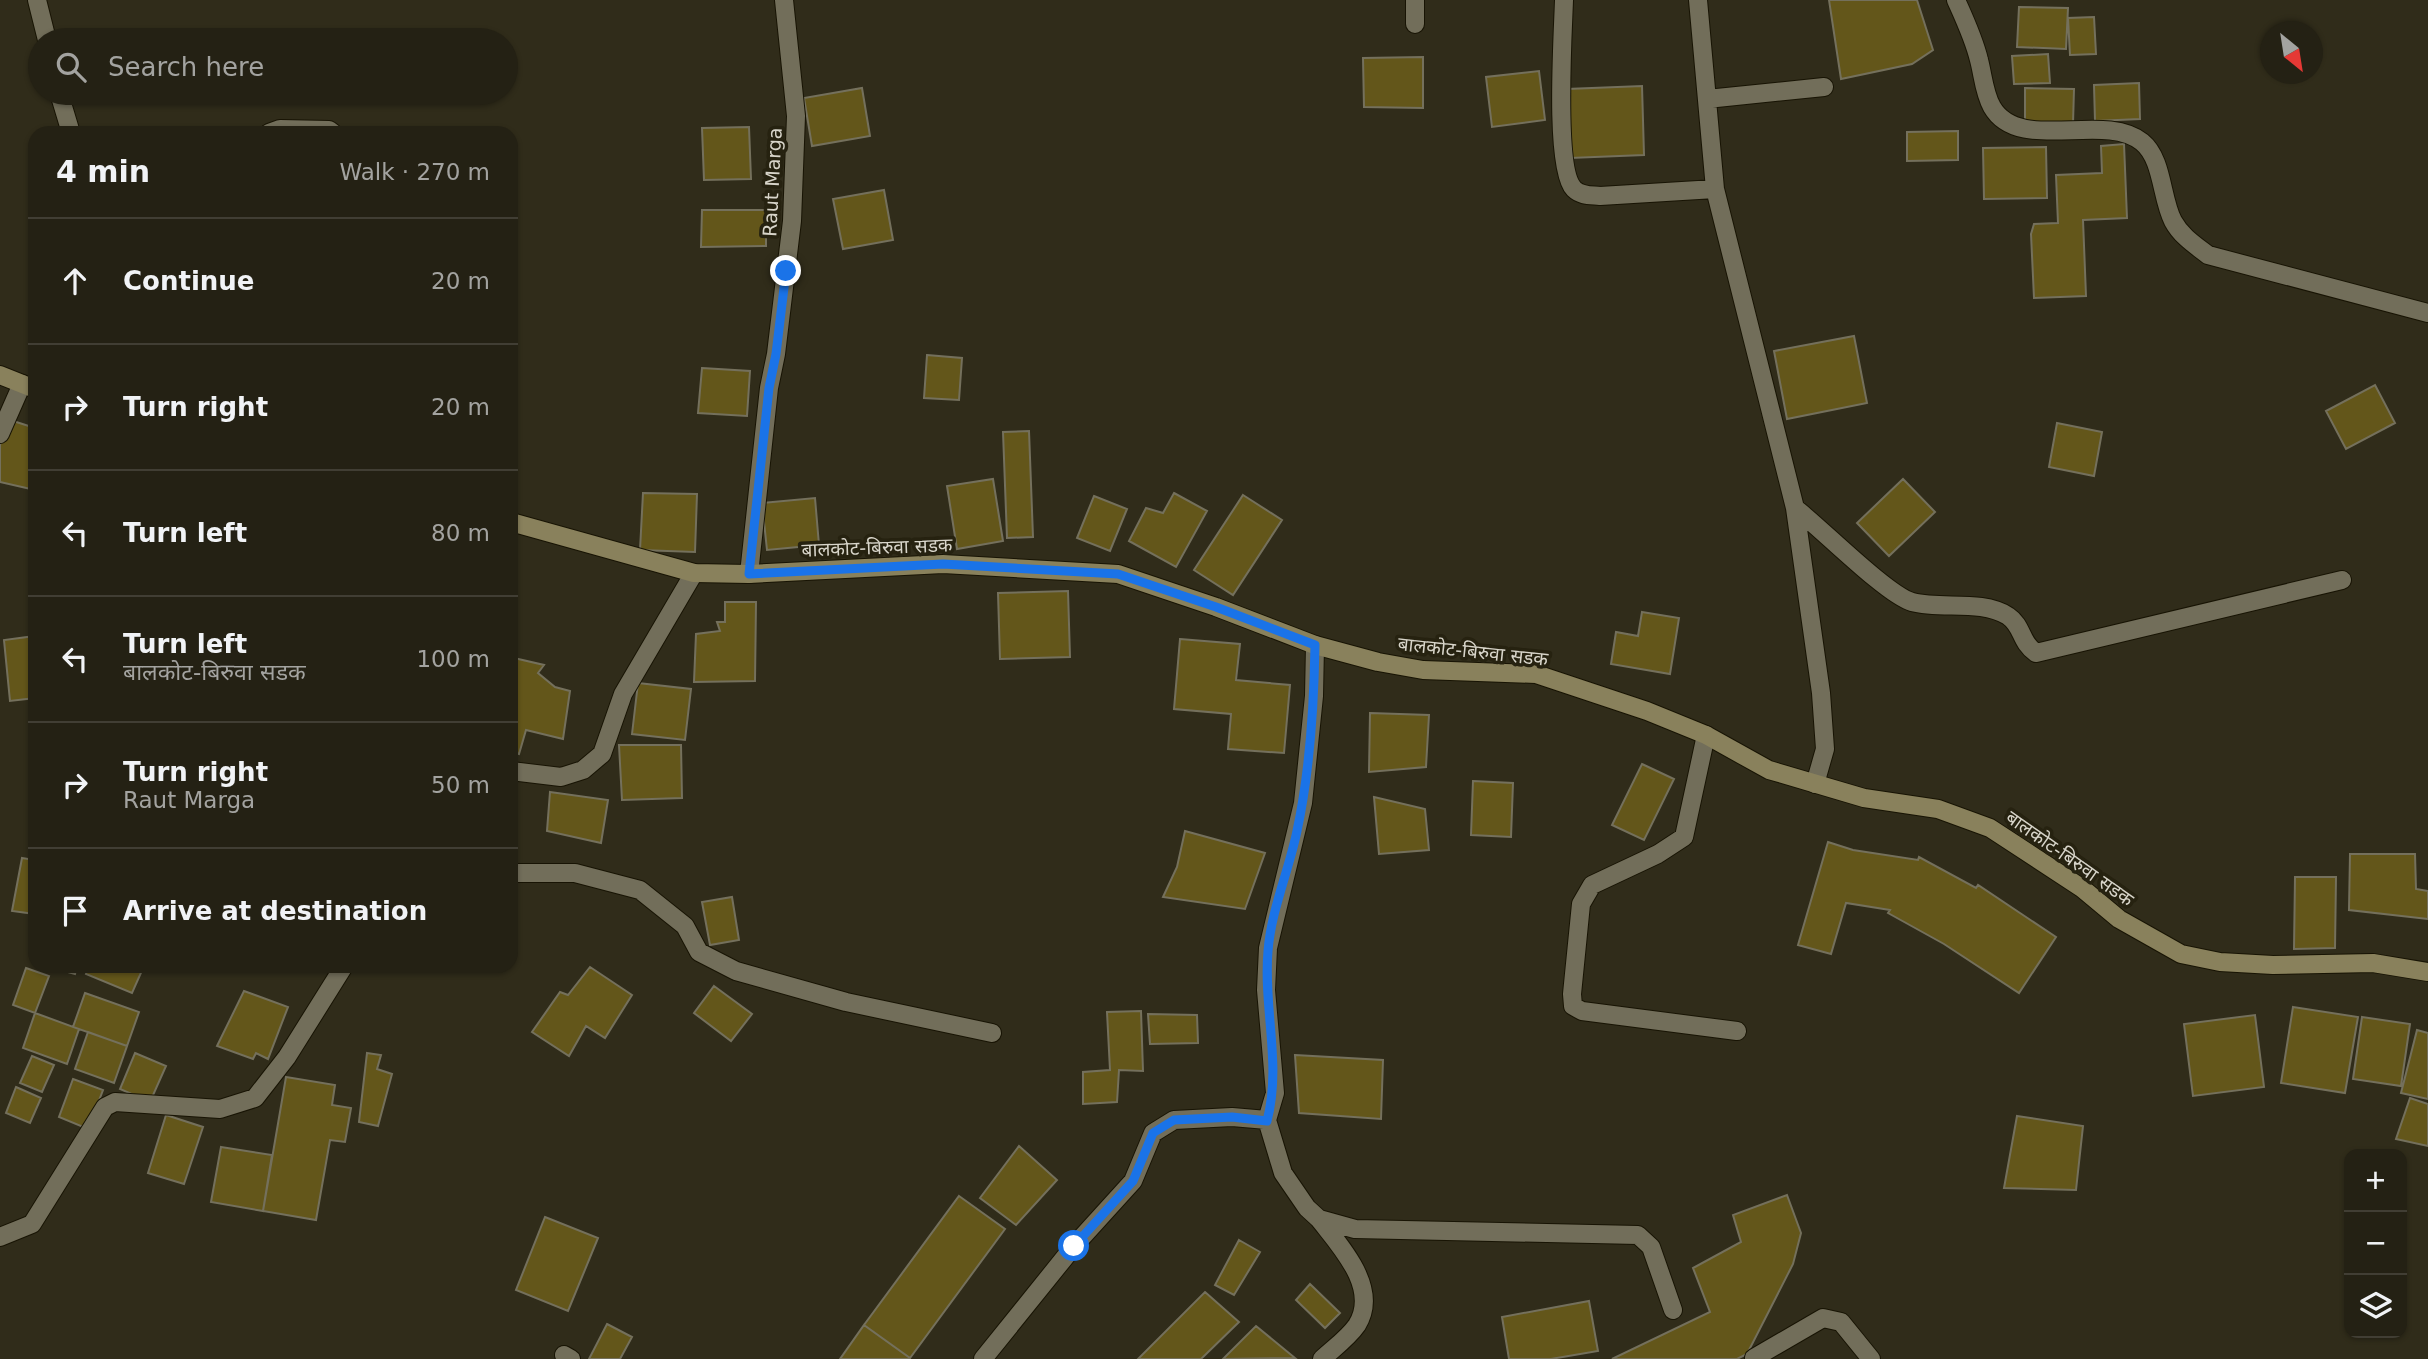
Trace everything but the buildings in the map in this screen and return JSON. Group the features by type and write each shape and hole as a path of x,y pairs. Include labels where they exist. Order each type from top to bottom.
{"main road":[{"path":"0,375 28,386"},
{"name":"बालकोट-बिरुवा सडक","path":"518,524 694,573 749,574 943,564 1118,574 1216,607 1315,645 1378,662 1423,670 1536,674 1592,691 1706,735 1769,770 1864,798 1938,809 1990,828 2083,889 2119,919 2181,954 2220,962 2273,965 2373,963 2428,972"}],"street":[{"path":"37,0 44,28"},
{"name":"Raut Marga","path":"749,574 769,388 776,354 792,221 796,116 784,0"},
{"path":"1415,0 1415,24"},
{"path":"1564,0 1562,133 1566,176 1573,188 1582,194 1600,196 1715,189"},
{"path":"1698,0 1715,189 1796,508 1821,693 1825,749 1815,784"},
{"path":"1956,0 1970,31 1992,107 2005,122 2028,130 2127,131 2145,144 2153,158 2173,220 2185,238 2208,255 2428,313"},
{"path":"1707,99 1824,88"},
{"path":"63,105 69,126"},
{"path":"0,434 28,388"},
{"path":"1796,508 1891,590 1912,602 1989,610 2007,615 2016,624 2025,646 2036,653 2342,580"},
{"path":"518,772 561,778 583,770 602,754 623,694 694,573"},
{"path":"1315,645 1314,696 1303,803 1268,948 1266,990 1275,1093 1267,1121 1283,1174 1353,1268 1364,1298 1359,1322 1322,1359"},
{"path":"1706,735 1684,837 1658,854 1592,885 1581,904 1573,1006 1582,1011 1737,1031"},
{"path":"518,873 575,873 640,890 685,926 699,953 737,971 846,1002 992,1033"},
{"path":"0,1237 32,1224 105,1107 115,1102 220,1109 255,1098 287,1057 340,973"},
{"path":"983,1359 1074,1246 1133,1181 1153,1133 1174,1120 1232,1117 1267,1121"},
{"path":"1319,1219 1355,1229 1387,1231 1638,1235 1651,1247 1673,1310"},
{"path":"1754,1358 1823,1318 1841,1322 1871,1359"}],"route":[{"path":"786,271 769,388 749,574 943,564 1118,574 1216,607 1315,645 1314,696 1303,803 1268,948 1266,990 1275,1093 1267,1121 1232,1117 1174,1120 1153,1133 1133,1181 1074,1246"}]}
